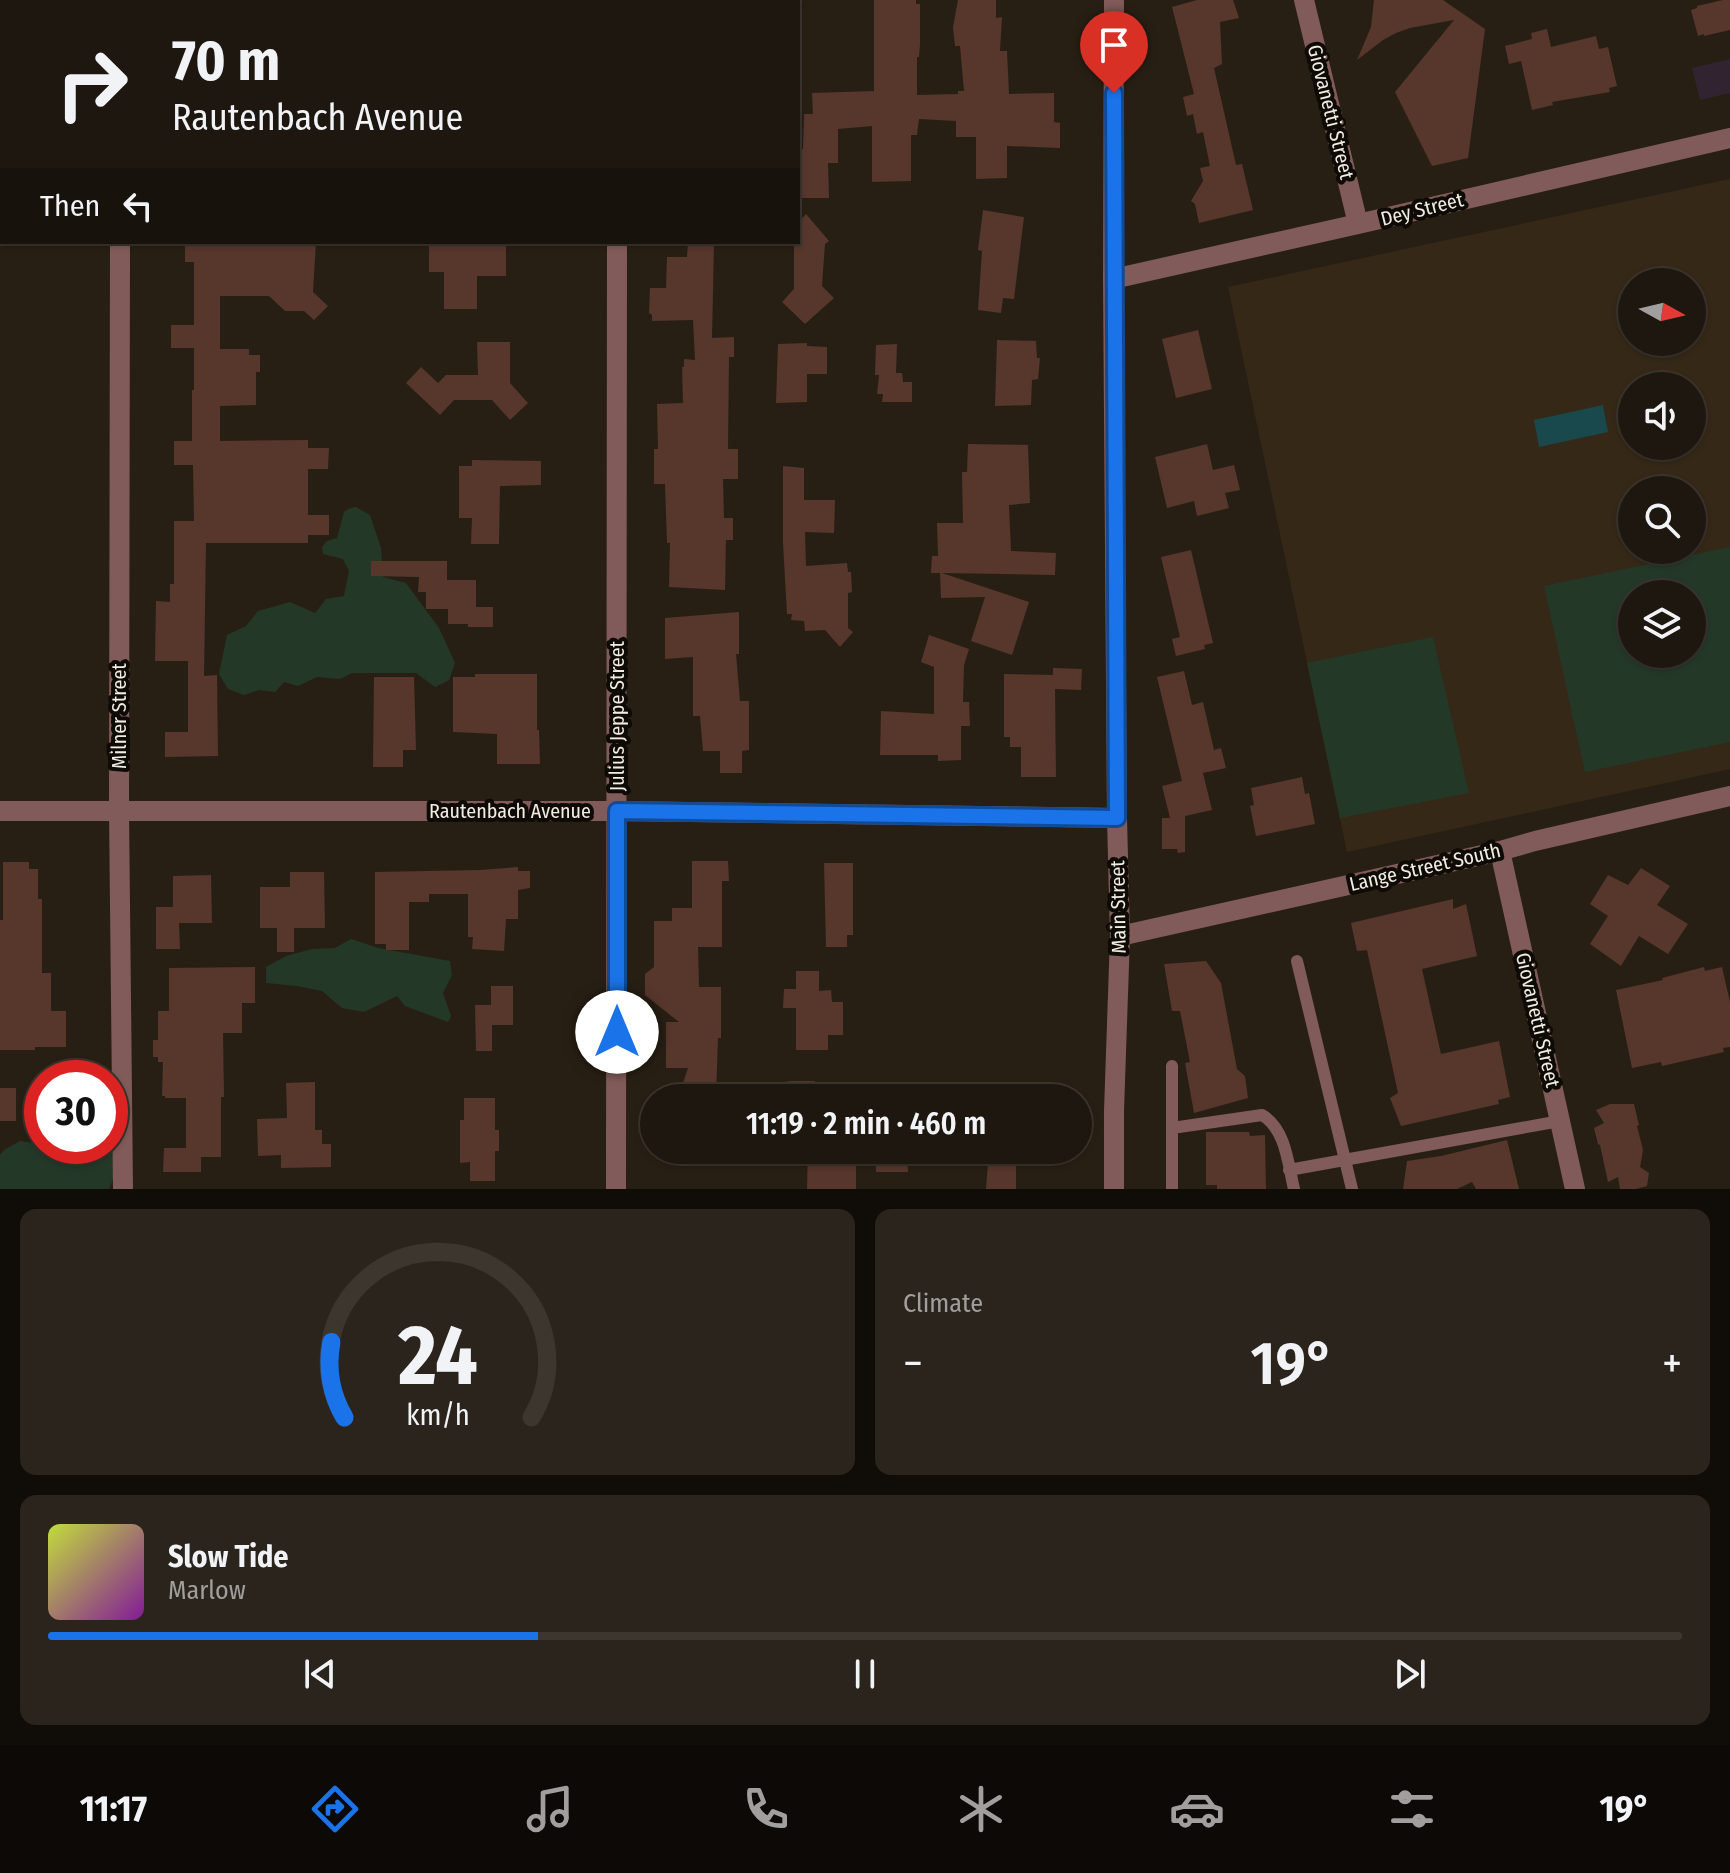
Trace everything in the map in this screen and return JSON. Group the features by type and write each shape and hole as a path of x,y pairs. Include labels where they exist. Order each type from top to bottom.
{"street":[{"name":"Main Street","path":"1114,0 1113,279 1120,936 1114,1189"},
{"name":"Giovanetti Street","path":"1304,0 1358,224"},
{"name":"Dey Street","path":"1113,279 1730,138"},
{"name":"Milner Street","path":"120,244 119,810 123,1189"},
{"name":"Julius Jeppe Street","path":"616,1189 617,244"},
{"name":"Lange Street South","path":"1120,936 1730,796"},
{"name":"Rautenbach Avenue","path":"0,811 617,811 1117,818"},
{"name":"Giovanetti Street","path":"1500,851 1575,1189"}],"lane":[{"path":"1297,961 1352,1189"},
{"path":"1172,1066 1172,1189"},
{"path":"1172,1128 1262,1115 1272,1121 1282,1140 1294,1189"},
{"path":"1289,1170 1560,1121"}],"shaded area":[{"path":"1730,59 1730,93 1700,100 1692,68"},
{"path":"1730,179 1730,769 1347,852 1228,287"}],"green space":[{"path":"356,507 370,515 381,548 383,577 406,583 439,628 455,663 449,680 435,687 416,673 352,673 340,679 317,677 298,686 284,682 275,692 259,690 244,695 228,689 219,674 227,635 246,626 258,611 290,602 315,613 326,599 344,596 349,571 343,559 323,554 322,547 327,541 337,538 344,512"},
{"path":"1730,547 1730,742 1585,772 1544,586 1649,564 1706,564 1706,552"},
{"path":"1433,637 1469,793 1340,818 1307,663"},
{"path":"351,939 378,948 450,961 452,975 443,993 451,1016 448,1022 405,1006 397,996 364,1012 342,1008 322,991 266,983 266,967 286,956 312,949 335,948"},
{"path":"20,1141 24,1142 24,1164 117,1164 117,1170 109,1189 0,1189 0,1155"}],"water":[{"path":"1603,405 1608,432 1539,447 1534,420"}],"building":[{"path":"874,0 916,0 916,4 920,4 917,95 958,94 958,91 964,91 960,46 955,46 953,27 958,0 996,0 996,18 1002,17 1000,51 1007,51 1009,94 1054,93 1054,122 1060,123 1060,148 1007,146 1007,178 976,179 976,137 956,137 956,121 919,119 917,135 911,135 911,181 872,182 872,126 838,129 838,163 828,163 829,198 800,198 804,114 813,114 812,93 874,91"},
{"path":"1197,0 1233,0 1239,18 1220,22 1222,64 1214,68 1236,165 1242,164 1253,210 1199,223 1195,204 1191,201 1203,181 1200,168 1210,166 1203,132 1197,134 1193,114 1187,116 1183,97 1194,94 1172,7"},
{"path":"1374,0 1443,0 1485,29 1468,158 1432,166 1395,92 1454,20 1396,33 1357,60 1371,27"},
{"path":"1730,0 1730,30 1698,36 1691,10"},
{"path":"1547,29 1551,47 1596,36 1599,49 1608,47 1617,86 1609,88 1610,92 1552,102 1553,105 1532,110 1521,61 1509,64 1505,46 1532,39 1531,33"},
{"path":"983,210 1024,217 1014,299 1003,298 1001,313 978,310 982,251 978,250"},
{"path":"806,214 829,241 825,244 822,286 834,298 805,324 782,302 794,289 794,244 800,244 800,221"},
{"path":"316,244 313,292 328,306 314,320 304,311 285,311 269,296 220,296 220,349 249,349 249,355 260,355 260,372 256,372 256,405 220,406 220,441 308,440 308,448 329,448 328,469 308,469 308,515 329,515 329,535 308,535 308,543 206,543 204,676 217,675 218,756 165,757 165,732 188,732 188,661 155,661 156,601 170,602 170,584 174,584 174,521 194,521 193,465 174,465 174,441 192,441 194,348 171,348 171,325 194,325 194,262 185,262 187,246"},
{"path":"429,244 506,244 506,276 477,276 477,309 444,309 444,272 429,272"},
{"path":"688,244 714,244 712,338 734,337 734,357 729,357 728,449 738,449 738,479 723,479 724,518 733,518 733,540 726,540 725,590 669,587 670,543 667,543 665,484 654,484 654,449 658,449 657,404 683,403 684,359 695,360 693,320 652,321 649,313 650,288 666,288 667,257 687,257"},
{"path":"1198,330 1212,389 1176,398 1162,339"},
{"path":"997,340 1036,341 1037,358 1040,358 1038,379 1032,380 1031,405 995,406"},
{"path":"477,342 510,342 510,383 528,403 510,420 492,400 454,400 440,415 406,383 421,367 438,383 446,375 478,375"},
{"path":"807,343 807,346 827,347 827,374 807,374 807,402 776,403 778,344"},
{"path":"897,344 896,373 902,373 903,382 912,382 912,402 882,402 883,394 877,394 879,375 875,375 876,345"},
{"path":"968,444 1028,445 1030,503 1009,505 1011,551 1056,553 1055,575 942,573 1029,602 1012,655 971,641 985,597 941,598 940,573 931,573 932,556 938,556 937,523 963,523 962,472 967,472"},
{"path":"1207,444 1213,470 1234,465 1240,490 1225,493 1229,508 1197,516 1194,501 1167,508 1155,457"},
{"path":"472,460 541,461 541,485 500,486 499,544 471,544 472,518 459,518 459,466 472,466"},
{"path":"783,466 804,468 804,500 835,500 834,533 805,532 806,566 847,563 848,572 851,572 848,628 853,632 840,647 825,630 805,631 804,621 791,620 792,614 787,614"},
{"path":"1191,550 1213,643 1204,645 1205,649 1176,656 1172,639 1180,637 1161,557"},
{"path":"371,561 447,561 447,580 476,580 476,607 493,607 493,627 448,624 448,609 426,609 426,592 418,592 419,577 371,576"},
{"path":"739,612 739,654 736,654 740,701 749,701 749,750 742,751 742,773 720,773 720,751 703,751 700,716 693,716 693,657 665,659 665,618"},
{"path":"929,635 969,649 964,665 963,702 969,702 970,726 961,726 961,760 938,761 938,755 880,755 881,711 934,714 934,667 921,662"},
{"path":"1053,668 1082,669 1081,690 1055,689 1056,777 1021,777 1021,747 1010,747 1010,737 1004,737 1004,674 1053,675"},
{"path":"1184,671 1192,705 1203,702 1214,750 1221,748 1226,768 1203,773 1212,810 1185,816 1185,852 1178,853 1177,849 1162,849 1162,818 1170,818 1162,786 1182,781 1157,677"},
{"path":"475,674 537,674 540,764 497,764 497,734 453,732 453,677 475,677"},
{"path":"374,677 414,677 416,750 403,750 403,767 373,767"},
{"path":"1302,777 1305,794 1309,793 1315,824 1256,836 1250,806 1254,805 1251,788"},
{"path":"692,861 728,861 729,881 722,881 722,947 698,947 699,987 721,987 716,1084 683,1084 688,1068 666,1068 666,1022 679,1022 645,995 645,974 654,967 654,921 672,921 672,908 692,908"},
{"path":"3,862 29,862 29,869 38,869 38,899 42,899 42,973 51,973 51,1011 66,1011 66,1047 0,1050"},
{"path":"824,863 853,863 853,935 847,935 847,947 826,947"},
{"path":"518,867 518,871 530,871 530,888 518,890 518,919 506,919 504,951 472,949 473,937 468,937 468,894 429,894 429,902 409,902 409,950 386,950 386,944 375,944 375,872"},
{"path":"1641,868 1670,886 1657,905 1688,924 1668,954 1639,936 1621,966 1590,944 1608,916 1590,904 1608,875 1628,885"},
{"path":"290,872 324,872 325,928 294,928 294,952 277,952 277,928 260,928 260,887 290,887"},
{"path":"211,875 212,923 179,923 180,949 156,949 156,907 173,907 173,876"},
{"path":"1453,899 1453,909 1466,904 1477,956 1422,969 1441,1054 1499,1041 1510,1097 1498,1100 1499,1104 1401,1126 1390,1098 1398,1093 1367,950 1357,951 1351,923"},
{"path":"1206,961 1221,983 1237,1069 1245,1076 1248,1098 1194,1113 1185,1063 1190,1062 1180,1011 1172,1011 1164,964"},
{"path":"255,967 255,1003 242,1003 242,1033 223,1033 221,1157 201,1157 201,1172 163,1172 164,1148 186,1148 186,1098 162,1096 163,1062 153,1057 153,1040 158,1040 158,1011 169,1011 169,968"},
{"path":"1704,967 1705,971 1722,967 1730,1002 1730,1047 1723,1048 1724,1052 1662,1066 1661,1062 1632,1068 1616,990"},
{"path":"796,971 819,971 819,991 831,990 832,1002 843,1002 843,1035 828,1035 828,1050 796,1050 796,1008 783,1008 784,989 796,989"},
{"path":"491,986 513,986 513,1025 492,1025 492,1051 476,1051 475,1005 491,1005"},
{"path":"791,1081 815,1081 815,1084 768,1084"},
{"path":"315,1082 315,1130 322,1130 322,1144 331,1144 331,1167 281,1168 281,1155 258,1156 257,1119 287,1118 286,1083"},
{"path":"874,1082 926,1083 926,1084"},
{"path":"0,1088 16,1088 16,1121 0,1121"},
{"path":"464,1098 495,1098 495,1130 499,1130 499,1151 495,1151 495,1181 470,1181 470,1162 460,1163 460,1120 464,1120"},
{"path":"1610,1104 1634,1104 1643,1150 1640,1167 1649,1173 1647,1186 1620,1189 1618,1177 1608,1182 1594,1128 1604,1123 1596,1110"},
{"path":"1206,1132 1265,1135 1266,1189 1217,1189 1217,1185 1206,1185"},
{"path":"1507,1140 1519,1189 1476,1189 1472,1182 1457,1189 1403,1189 1407,1161"},
{"path":"808,1164 856,1164 856,1189 807,1189"},
{"path":"876,1164 908,1164 908,1172 876,1172"},
{"path":"988,1164 1016,1164 1016,1189 986,1189"}],"route":[{"path":"617,1032 617,811 1117,818 1114,93"}]}
